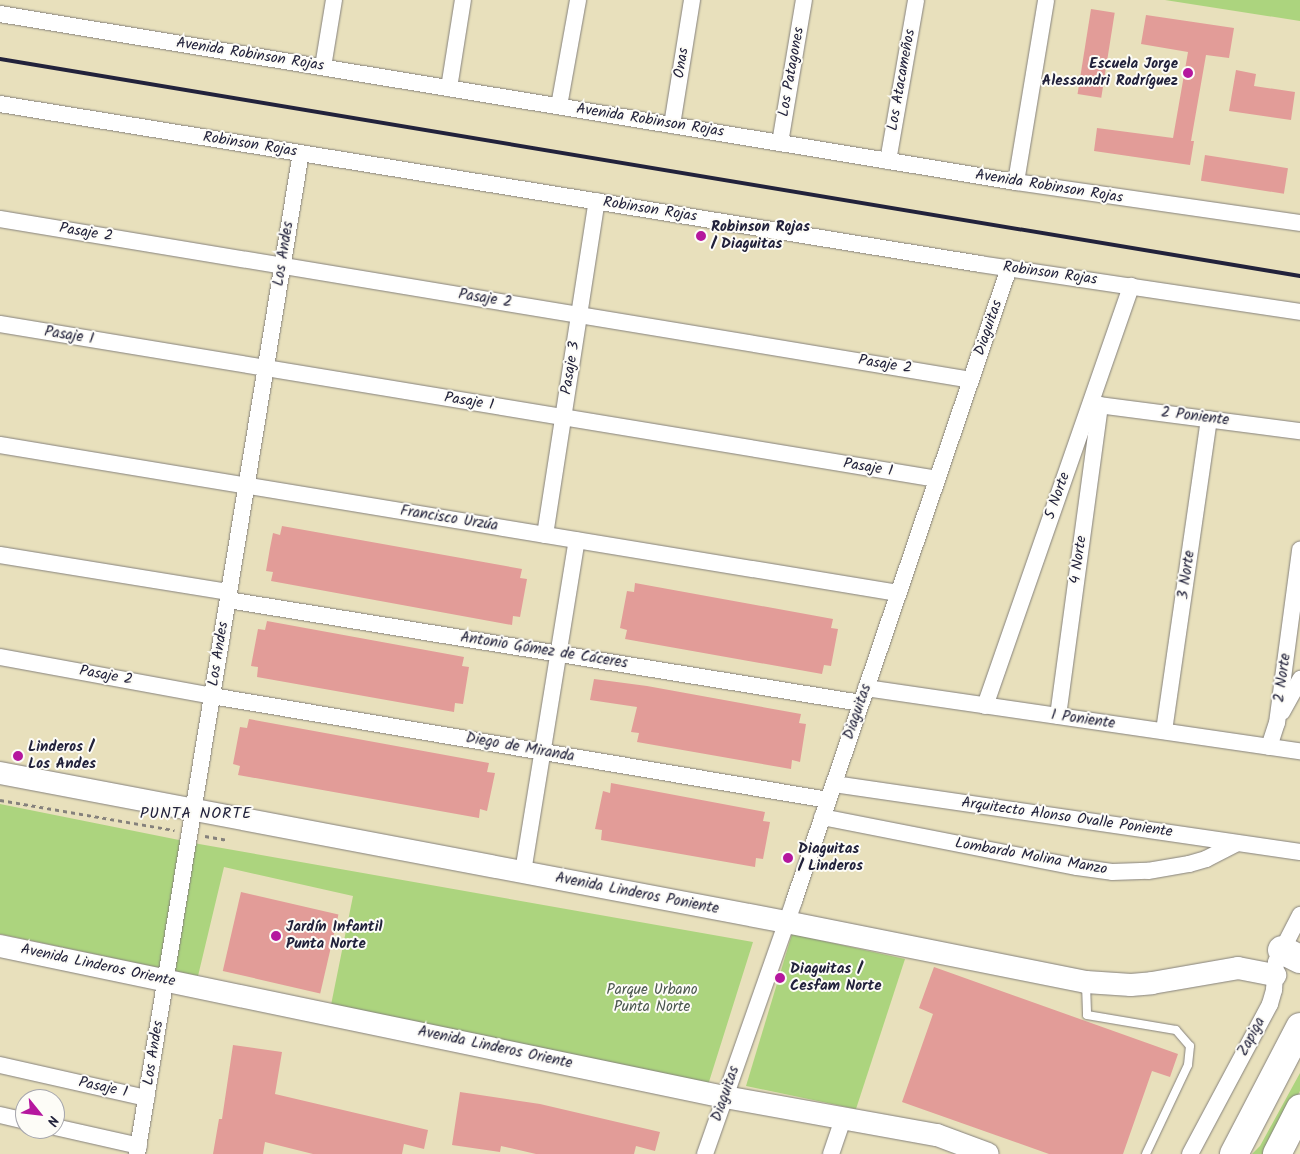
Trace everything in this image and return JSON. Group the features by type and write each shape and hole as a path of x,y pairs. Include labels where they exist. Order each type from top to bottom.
{"highway":[{"path":"1234,1154 1300,1027"},
{"path":"1276,1154 1296,1116"},
{"path":"1295,1154 1291,1138 1296,1116"},
{"path":"1253,1117 1254,1130 1262,1154"}],"street":[{"path":"323,67 334,0"},
{"path":"449,88 463,0"},
{"path":"560,106 578,0"},
{"name":"Onas","path":"672,125 692,0"},
{"name":"Los Patagones","path":"780,143 804,0"},
{"name":"Los Atacameños","path":"888,161 916,0"},
{"path":"1016,182 1046,0"},
{"name":"Avenida Robinson Rojas","path":"0,14 1016,182 1300,223"},
{"name":"Robinson Rojas","path":"0,104 1009,268 1300,312"},
{"name":"Los Andes","path":"138,1150 301,153"},
{"name":"Pasaje 3","path":"545,534 597,202"},
{"name":"Pasaje 2","path":"0,219 971,380"},
{"name":"Diaguitas","path":"705,1154 834,784 1009,268"},
{"name":"5 Norte","path":"985,706 1096,404 1131,286"},
{"name":"Pasaje 1","path":"0,324 937,480"},
{"name":"2 Poniente","path":"1096,404 1300,431"},
{"name":"4 Norte","path":"1058,716 1096,404"},
{"name":"3 Norte","path":"1164,731 1209,419"},
{"name":"Francisco Urzúa","path":"0,445 898,594"},
{"path":"523,872 577,540"},
{"name":"2 Norte","path":"1269,747 1277,723 1300,550"},
{"path":"0,555 228,596"},
{"name":"Antonio Gómez de Cáceres","path":"228,596 558,654 864,696"},
{"name":"Pasaje 2","path":"0,657 212,696"},
{"path":"1277,723 1300,679"},
{"name":"Diego de Miranda","path":"212,696 828,800"},
{"name":"1 Poniente","path":"864,696 985,706 1300,751"},
{"name":"Avenida Linderos Poniente","path":"0,774 786,922 1086,982 1131,985 1152,984 1285,961"},
{"name":"Arquitecto Alonso Ovalle Poniente","path":"834,784 1300,852"},
{"name":"Lombardo Molina Manzo","path":"822,817 1077,868 1112,872 1148,871 1189,864 1237,843"},
{"name":"Zapiga","path":"1190,1154 1270,1004 1300,915"},
{"name":"Avenida Linderos Oriente","path":"0,946 725,1096 844,1116 937,1135 988,1154"},
{"name":"Pasaje 1","path":"0,1065 146,1098"},
{"path":"0,1115 15,1119"},
{"path":"831,1154 844,1116"},
{"path":"65,1130 138,1150"}],"lane":[{"path":"1086,982 1087,1015 1176,1030 1190,1046 1188,1065 1146,1154"}],"green space":[{"path":"1165,0 1300,0 1300,21"},
{"name":"Parque Urbano Punta Norte","path":"0,804 199,844 753,942 708,1085 331,1005 353,896 224,867 198,976 0,934"},
{"path":"792,934 905,959 856,1109 746,1086"},
{"path":"1300,1073 1300,1091 1267,1154 1252,1154 1260,1146"}],"building":[{"path":"1091,9 1115,13 1101,98 1078,94"},
{"path":"1146,15 1234,28 1229,58 1206,55 1191,141 1194,141 1190,165 1094,151 1097,128 1173,138 1188,52 1141,44"},
{"path":"1236,70 1256,74 1254,86 1295,92 1291,120 1229,111"},
{"path":"1205,155 1288,168 1284,194 1201,181"},
{"path":"282,526 522,569 520,578 527,579 520,617 513,616 512,625 271,581 273,572 266,571 273,533 280,535"},
{"path":"635,583 833,619 831,628 838,629 831,666 824,665 822,674 625,639 627,630 620,628 627,591 634,592"},
{"path":"267,621 464,657 462,666 469,667 463,704 455,703 454,712 257,677 258,667 251,666 258,629 265,630"},
{"path":"594,679 647,686 801,714 799,723 806,724 800,762 792,760 791,769 637,742 639,733 631,732 637,707 590,700"},
{"path":"249,719 489,763 487,772 495,773 487,811 480,809 479,818 238,775 240,766 233,764 240,727 247,728"},
{"path":"611,783 765,812 763,821 770,822 763,859 756,858 755,867 601,840 602,830 595,829 603,791 610,793"},
{"path":"241,892 338,914 320,993 223,971"},
{"path":"934,967 1178,1054 1170,1077 1152,1071 1123,1154 1049,1154 902,1102 933,1014 919,1008"},
{"path":"233,1045 282,1052 275,1094 428,1130 424,1149 404,1144 402,1154 313,1154 265,1142 263,1154 213,1154 219,1119 222,1119"},
{"path":"460,1092 540,1104 660,1132 655,1151 636,1146 634,1154 536,1154 501,1146 500,1152 452,1145"}],"railway":[{"path":"0,59 1300,276"}],"place":[{"name":"Escuela Jorge Alessandri Rodríguez","path":"1188,73"},
{"name":"Robinson Rojas / Diaguitas","path":"701,236"},
{"name":"Linderos / Los Andes","path":"18,756"},
{"name":"Diaguitas / Linderos","path":"788,858"},
{"name":"Jardín Infantil Punta Norte","path":"276,936"},
{"name":"Diaguitas / Cesfam Norte","path":"780,978"}],"district":[{"name":"PUNTA NORTE","path":"196,814"}]}
